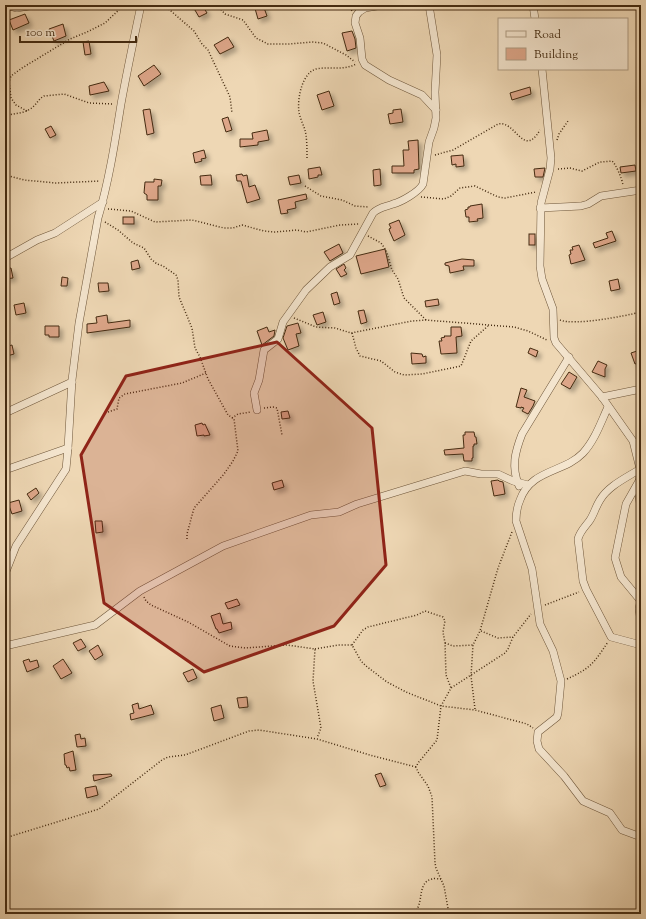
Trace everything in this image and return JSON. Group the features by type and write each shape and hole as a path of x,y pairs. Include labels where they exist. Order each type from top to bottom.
{"street":[{"path":"5,5 17,8 36,5"},
{"path":"5,574 16,546 64,474 67,464 72,382 79,323 131,49 142,5"},
{"path":"382,5 365,8 358,12 356,16 355,22 360,38 364,63 367,68 376,73 422,95 436,110"},
{"path":"257,410 254,393 263,352 278,339 283,322 288,314 311,286 330,267 350,255 373,212 378,208 396,203 409,196 420,189 423,184 429,142 436,123 437,55 429,5"},
{"path":"533,5 535,18"},
{"path":"542,70 551,158 550,169 540,208 540,266 542,279 553,309 554,338 556,344 569,357 602,397 632,441 640,469 641,479 639,494 641,513"},
{"path":"540,208 585,205 601,196 641,190"},
{"path":"5,258 37,240 55,233 102,206"},
{"path":"522,494 514,472 518,444 522,434 569,357"},
{"path":"5,413 72,382"},
{"path":"602,397 641,388"},
{"path":"608,406 593,440 583,453 575,460 537,478 528,485 522,494 516,514 516,521 532,569 541,628 553,651 561,681 557,717 538,732 537,740 539,749 564,776 583,801 610,814 622,830 641,837"},
{"path":"5,470 68,448"},
{"path":"640,469 610,488 605,493 591,519 579,535 578,545 583,581 611,637 641,645"},
{"path":"5,646 95,625 140,591 224,546 311,515 339,512 357,504 462,472 484,475 498,474 518,483 528,485"},
{"path":"641,479 626,504 616,549 616,558 621,577 641,600 639,609 641,623"}],"path":[{"path":"27,111 16,105 11,98 9,82 11,76 70,39 105,23 124,5"},
{"path":"164,5 194,31 202,44 208,50 230,97 232,113"},
{"path":"217,5 225,14 243,20 256,38 268,44 323,43 346,54 357,63 344,68 316,69 310,72 305,78 300,91 299,111 305,130 307,158"},
{"path":"5,116 20,114 27,111 34,107 43,96 68,95 89,103 121,104"},
{"path":"556,145 559,134 568,121"},
{"path":"427,157 453,150 498,124 508,125 522,140 528,141 533,140 540,130"},
{"path":"550,169 570,168 582,171 600,162 614,161 617,170 622,176 623,193"},
{"path":"5,175 24,180 56,183 107,181"},
{"path":"305,186 321,196 342,200 354,206 378,208"},
{"path":"409,196 444,199 451,196 460,188 472,186 476,186 498,197 505,198 544,190"},
{"path":"102,206 131,211 155,222 192,220 224,228 233,228 242,224 264,231 275,232 297,230 306,232 351,223 366,225"},
{"path":"98,218 118,230 133,243 144,248 154,262 176,275 180,297 192,328 195,348 228,415 234,419 238,451 224,474 194,508 187,534 187,541"},
{"path":"362,233 375,238 381,243 386,250 404,298 426,320"},
{"path":"553,316 570,323 598,320 641,312"},
{"path":"288,314 313,326 335,328 352,333 412,321 426,320 514,327 528,331 556,344"},
{"path":"352,333 360,356 380,361 394,372 404,375 422,374 461,366 471,341 488,326"},
{"path":"108,412 117,409 119,398 124,394 182,383 206,373"},
{"path":"232,418 238,414 273,407 277,408 282,435"},
{"path":"475,710 471,676 473,645 480,631 498,568 516,521"},
{"path":"449,914 441,879 435,863 432,797 428,786 416,767 418,762 437,740 441,706 451,688 471,676 508,649 513,637 527,618 539,608 586,589"},
{"path":"140,591 146,601 151,605 188,622 230,646 245,648 287,645 315,649 338,645 352,645"},
{"path":"352,645 363,630 368,627 417,615 425,611 443,617 443,632 446,643 446,675 451,688"},
{"path":"480,631 498,638 513,637"},
{"path":"561,681 584,671 594,663 611,637"},
{"path":"446,643 453,646 473,645"},
{"path":"352,645 361,661 387,682 416,696 441,706 475,710 527,724 538,732"},
{"path":"315,649 313,681 321,728 317,739"},
{"path":"5,838 99,809 162,760 168,757 185,754 243,732 259,730 317,739 416,767"},
{"path":"405,914 414,912 417,909 425,883 431,879 441,879"}],"highlighted area":[{"path":"277,342 372,428 386,565 334,626 204,672 104,603 81,455 126,376"}],"building":[{"path":"192,5 202,5 207,13 199,17"},
{"path":"254,5 263,5 267,16 258,19"},
{"path":"25,14 29,23 13,30 9,20"},
{"path":"63,24 66,36 54,41 49,29"},
{"path":"352,31 356,48 347,51 342,33"},
{"path":"228,37 234,47 220,54 214,45"},
{"path":"89,41 91,54 85,55 83,42"},
{"path":"154,65 161,74 144,86 138,76"},
{"path":"104,82 109,91 90,95 89,86"},
{"path":"530,87 531,94 512,100 510,93"},
{"path":"329,91 334,106 322,110 317,95"},
{"path":"150,109 154,133 147,135 143,110"},
{"path":"401,109 403,122 390,124 388,114 393,113 393,110"},
{"path":"228,117 232,130 226,132 222,119"},
{"path":"51,126 56,135 50,138 45,129"},
{"path":"267,130 269,140 258,142 258,145 240,147 240,139 253,139 252,133"},
{"path":"418,140 419,169 414,170 414,173 392,173 392,166 404,166 403,150 409,150 408,141"},
{"path":"204,150 206,158 195,163 193,153"},
{"path":"463,155 464,166 456,167 456,164 452,165 451,156"},
{"path":"635,165 636,171 621,173 620,167"},
{"path":"320,167 322,175 309,179 308,169"},
{"path":"545,168 543,177 535,177 534,169"},
{"path":"380,169 381,185 374,186 373,170"},
{"path":"242,174 243,176 247,175 249,187 255,185 260,199 247,203 241,181 237,181 236,175"},
{"path":"211,175 212,185 201,185 200,176"},
{"path":"299,175 301,183 290,185 288,177"},
{"path":"154,179 162,180 161,186 158,186 158,200 147,200 147,195 144,193 145,182 154,182"},
{"path":"306,194 307,199 295,202 296,208 287,210 288,213 281,214 278,200"},
{"path":"482,204 483,218 477,219 478,221 469,222 469,217 466,217 465,210 470,206"},
{"path":"123,217 134,217 134,224 123,224"},
{"path":"399,220 405,235 394,241 389,229 391,228 389,224"},
{"path":"612,231 616,241 595,248 593,243 608,238 606,233"},
{"path":"529,234 535,234 535,245 529,245"},
{"path":"339,244 343,253 330,261 324,252"},
{"path":"579,245 585,260 571,264 569,255 571,254 570,250 573,250 572,247"},
{"path":"385,249 389,267 361,274 356,256"},
{"path":"462,259 474,260 474,266 463,266 464,270 450,273 449,266 445,265 445,263"},
{"path":"138,260 140,268 132,270 131,262"},
{"path":"344,264 346,268 344,270 347,274 341,277 336,269"},
{"path":"11,268 13,278 5,279 5,269"},
{"path":"62,277 68,278 67,286 61,286"},
{"path":"618,279 620,289 611,291 609,281"},
{"path":"98,283 108,283 109,291 99,292"},
{"path":"337,292 340,303 334,305 331,294"},
{"path":"438,299 439,305 426,307 425,301"},
{"path":"24,303 26,313 16,315 14,305"},
{"path":"364,310 367,322 361,324 358,311"},
{"path":"323,312 326,322 317,325 313,315"},
{"path":"107,315 108,323 130,320 130,327 87,333 87,324 97,323 96,317"},
{"path":"298,323 301,333 296,334 299,346 288,350 283,338 287,326"},
{"path":"45,326 59,326 59,337 49,337 49,335 45,335"},
{"path":"267,327 269,332 275,330 274,336 262,345 257,331"},
{"path":"451,327 461,327 462,336 456,337 457,353 441,354 439,341 442,341 441,338 445,337 444,336 451,336"},
{"path":"12,345 14,354 7,356 5,347"},
{"path":"530,348 538,351 536,357 528,353"},
{"path":"637,351 638,354 641,353 641,362 635,364 631,353"},
{"path":"411,353 422,354 423,357 426,356 426,363 412,364"},
{"path":"598,361 607,365 605,369 605,377 592,372"},
{"path":"569,372 577,377 570,389 561,384"},
{"path":"521,388 527,390 524,397 535,401 528,414 522,411 524,408 516,407"},
{"path":"288,411 290,418 282,419 281,412"},
{"path":"202,423 203,425 205,424 210,435 197,436 195,425"},
{"path":"465,432 474,432 476,437 477,444 474,444 473,446 472,461 464,461 463,454 445,455 444,450 464,448 463,435 465,435"},
{"path":"282,480 284,487 274,490 272,483"},
{"path":"498,480 503,482 505,494 494,496 491,481"},
{"path":"36,488 39,493 31,500 27,494"},
{"path":"19,500 22,511 12,514 8,503"},
{"path":"95,521 102,521 103,532 96,533"},
{"path":"237,599 240,605 228,609 225,603"},
{"path":"220,613 223,624 231,622 232,629 219,633 211,616"},
{"path":"81,639 86,647 78,651 73,643"},
{"path":"98,645 103,655 95,660 89,651"},
{"path":"29,659 30,662 37,660 39,667 27,672 23,661"},
{"path":"63,659 72,673 61,679 53,666"},
{"path":"193,669 197,678 188,682 183,673"},
{"path":"247,697 248,707 239,708 237,698"},
{"path":"138,703 139,709 151,705 154,714 131,720 130,714 134,713 132,705"},
{"path":"221,705 224,718 214,721 211,708"},
{"path":"80,734 81,739 85,738 86,746 77,747 75,735"},
{"path":"73,751 76,770 70,771 69,767 67,768 65,765 64,754"},
{"path":"381,773 386,785 380,787 375,775"},
{"path":"111,774 112,776 94,781 93,775"},
{"path":"96,786 98,795 87,798 85,788"}]}
